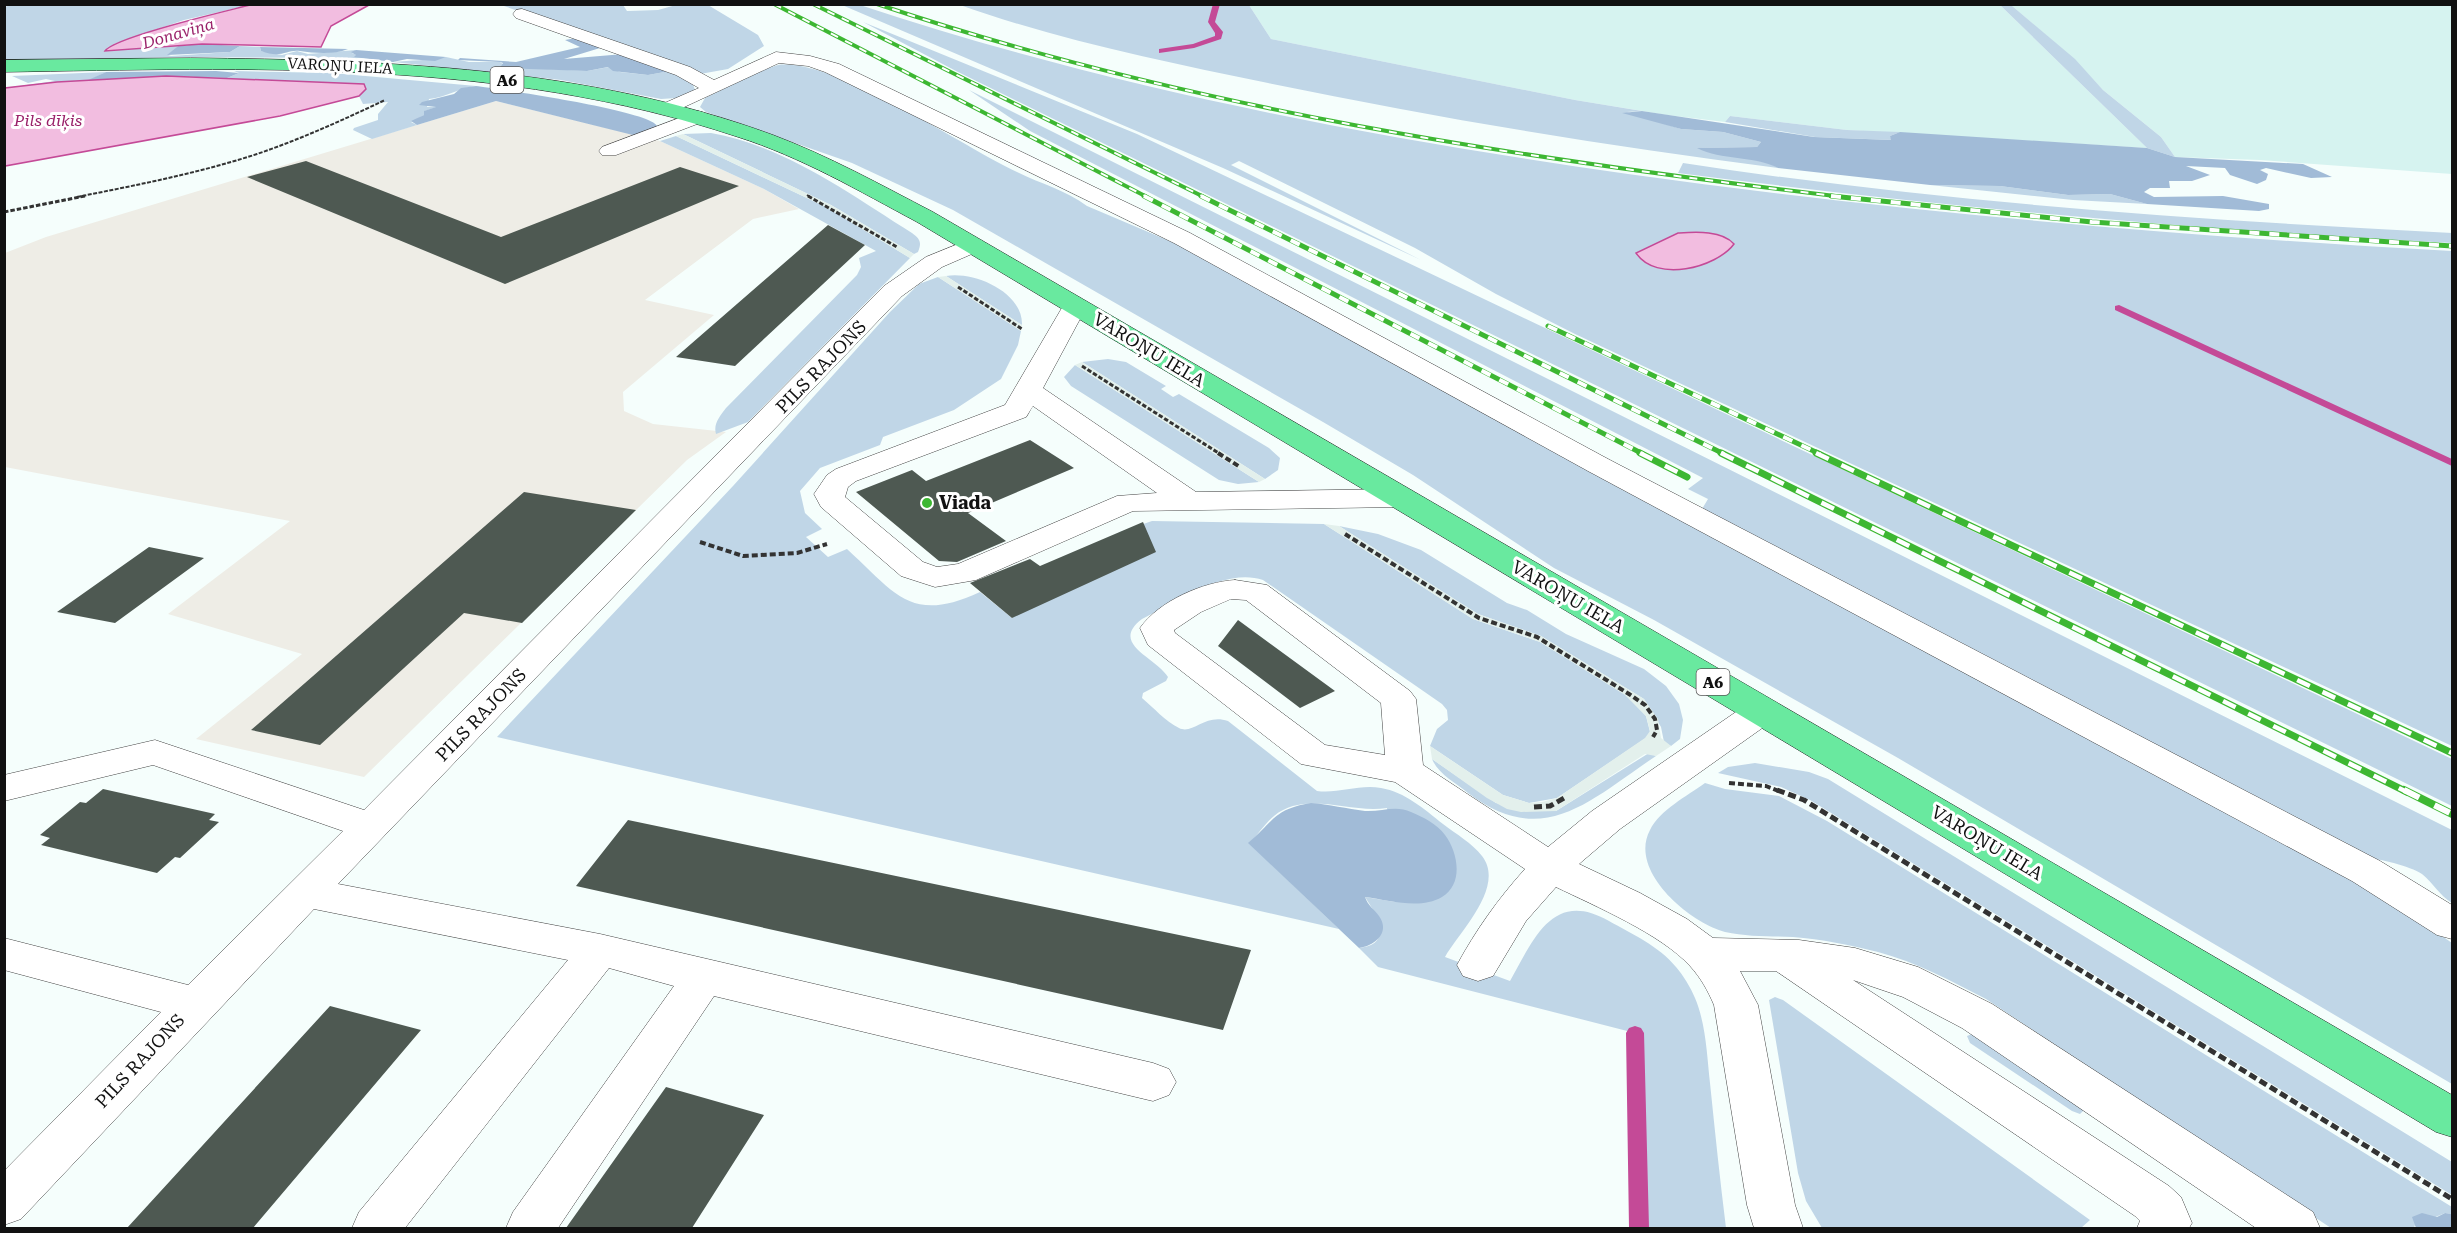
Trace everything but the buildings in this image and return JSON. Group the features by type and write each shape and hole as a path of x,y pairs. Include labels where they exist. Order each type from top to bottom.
{"highway":[{"name":"VAROŅU IELA","path":"6,66 254,62 388,67 533,84 667,109 745,132 810,158 925,217 973,245 2452,1118"}],"street":[{"path":"522,14 683,71 714,88"},
{"path":"667,109 776,57 832,68 1182,238 1598,465 2366,871 2452,924"},
{"path":"609,151 698,117"},
{"name":"PILS RAJONS","path":"4,1204 195,1004 309,892 893,291 928,266 973,245"},
{"path":"1075,306 1016,411 846,475 837,481 829,494 832,501 912,569 935,577 949,577 965,573 1128,502 1400,498"},
{"path":"1028,390 1188,501"},
{"path":"1405,771 1398,699 1256,592 1240,588 1224,590 1165,619 1157,628 1160,638 1314,755 1405,771 1484,826 1550,867 1626,904 1672,930 1704,952 1721,974 1736,1005 1771,1205 1778,1228"},
{"path":"1478,964 1512,910 1550,867 1606,820 1762,711"},
{"path":"4,788 155,752 372,827"},
{"path":"309,892 600,950 704,977 1154,1082"},
{"path":"376,1228 600,950"},
{"path":"1704,952 1783,956 1853,963 1928,988 1977,1016 2296,1228"},
{"path":"4,954 195,1004"},
{"path":"1783,956 2152,1201 2164,1212 2167,1223 2162,1228"},
{"path":"530,1228 704,977"}],"path":[{"path":"4,212 165,178 238,159 291,142 394,96"},
{"path":"805,194 928,266 1479,618 1537,638 1629,694 1644,705 1655,719 1657,730 1651,740 1687,762 1723,782 1773,788 1813,805 2452,1199"},
{"path":"662,529 743,556 797,553 865,529"},
{"path":"1529,807 1550,806 1569,795"}],"shaded area":[{"path":"15,4 250,5 184,20 114,44 137,47 178,46 168,55 171,56 230,52 240,46 260,47 261,51 282,55 297,51 308,54 356,50 352,53 365,58 186,57 5,61 4,7"},
{"path":"501,5 623,5 627,11 658,10 676,5 708,5 758,35 764,46 728,69 700,74"},
{"path":"842,5 860,5 954,35 1049,61 1240,107 1433,144 1531,160 1731,188 1937,211 2246,238 2452,251 2452,746 1575,334 1496,294 1415,248 1239,161 1231,165 1421,260 1223,168"},
{"path":"960,5 1249,5 1271,39 1575,100 1642,111 1627,112 1681,129 1723,132 1761,142 1757,147 1699,148 1769,163 1778,168 1522,130 1331,96 1112,49 997,18"},
{"path":"1249,5 2000,5 2147,148 1847,130 1730,116 1725,122 1667,115 1575,100 1271,39"},
{"path":"2000,5 2011,5 2075,59 2103,90 2161,137 2175,157 2147,148"},
{"path":"2011,5 2452,5 2452,174 2260,160 2175,157 2161,137 2103,90 2074,59"},
{"path":"863,22 1137,134 2452,759 2452,806 956,71"},
{"path":"576,38 600,48 564,59 624,54 670,71 648,75 613,71 608,67 587,71 500,68 503,63 500,62 458,60 460,58 516,62 580,47 565,40"},
{"path":"202,44 240,46 230,52 167,55 178,46"},
{"path":"260,47 348,49 330,53 295,51 274,54 261,51"},
{"path":"356,50 446,57 435,61 407,59 393,62 354,57 356,55 351,52"},
{"path":"446,57 469,62 500,62 511,70 527,68 587,71 609,67 620,72 648,75 670,71 692,82 695,90 677,98 661,99 561,80 393,62"},
{"path":"778,65 802,66 864,89 1017,172 1062,191 1087,206 1219,262 2389,899 2452,943 2452,1084 1898,758 1654,620 1554,568 1413,475 953,210 852,163 706,112 700,107 705,98 760,71"},
{"path":"216,71 239,73 227,78 166,76 86,81 106,72"},
{"name":"Pils dīķis","path":"234,71 332,73 476,86 429,99 427,107 437,107 425,111 424,115 411,122 417,125 372,139 353,130 378,120 378,114 388,102 363,104 359,96 280,116 5,166 5,88 55,81 46,79 28,83 12,76 106,72 92,79 166,76 227,78 239,73"},
{"path":"476,86 603,108 648,120 657,126 645,138 496,101 417,125 411,121 424,115 424,111 436,107 419,105 422,102 454,94 461,88"},
{"path":"969,90 2452,830 2452,903 2417,871 2394,863 2364,858 1699,514 1708,499 1688,489 1703,478 1030,131"},
{"path":"496,101 660,141 764,189 799,209 753,219 645,300 714,315 623,392 624,411 653,424 726,432 687,460 364,777 196,739 302,654 168,614 290,521 5,467 5,253 46,237"},
{"path":"1642,111 1814,137 1891,140 1890,136 1900,132 2147,148 2175,157 2303,164 2332,177 2311,178 2266,168 2260,170 2268,174 2266,180 2257,184 2230,175 2225,168 2186,166 2210,175 2192,181 2169,181 2170,188 2150,188 2144,192 2154,197 2223,196 2269,204 2269,209 2259,211 2147,204 2110,194 2068,195 2000,186 1930,185 1778,168 1758,161 1717,155 1697,148 1757,147 1761,142 1723,132 1681,129 1622,113"},
{"path":"1730,116 1847,130 1900,132 1890,136 1892,140 1815,137 1725,122"},
{"path":"711,133 738,139 765,149 816,173 912,233 920,241 918,252 914,254 831,205 683,134"},
{"path":"683,134 831,205 914,254 910,258 826,207 676,136"},
{"path":"676,136 826,207 910,258 748,422 716,434 716,423 726,408 857,275 861,267 859,258 876,251 764,189 660,141"},
{"path":"1683,163 1874,189 2067,208 2452,233 2452,243 2161,224 1871,196 1678,173"},
{"path":"1930,185 2000,186 2068,195 2110,194 2147,204 2073,200"},
{"path":"946,276 970,277 995,286 1014,303 1020,313 1022,325"},
{"path":"946,276 1022,325 1021,331 938,277"},
{"path":"938,277 1021,331 1018,345 1001,379 954,410 883,437 880,445 820,468 800,491 805,513 822,529 806,537 828,557 847,549 892,591 906,599 921,604 937,605 980,592 1012,618 1120,532 1152,521 1324,524 1473,619 1540,642 1626,695 1646,716 1650,732 1646,738 1557,798 1529,803 1503,795 1430,746 1437,729 1448,720 1447,710 1442,704 1263,580 1248,577 1217,582 1142,619 1133,628 1130,636 1138,650 1168,677 1166,681 1143,693 1142,698 1174,725 1189,729 1213,720 1228,721 1317,791 1373,787 1390,790 1421,807 1478,851 1488,868 1485,895 1445,957 1510,981 1536,936 1559,915 1573,911 1589,912 1609,921 1662,953 1679,970 1689,986 1702,1018 1726,1228 1639,1228 1635,1033 1378,967 1359,948 1376,942 1382,924 1365,897 1395,902 1387,808 1314,804 1287,808 1274,816 1249,843 1339,929 497,737 733,486 890,312 919,284"},
{"path":"1108,359 1126,362 1166,386 1161,389 1173,397 1179,394 1269,448 1280,458 1278,470 1265,479 1082,362"},
{"path":"1082,362 1265,479 1259,482 1075,365"},
{"path":"1075,365 1259,482 1238,484 1219,480 1071,386 1064,377"},
{"path":"1324,524 1339,526 1478,614 1541,636 1644,699 1658,719 1661,738 1671,746 1656,756 1645,754 1556,811 1521,812 1507,809 1487,798 1432,759 1430,746 1503,795 1529,803 1542,802 1557,798 1645,738 1650,731 1646,716 1625,695 1540,642 1473,619"},
{"path":"1339,526 1378,534 1421,550 1507,603 1527,610 1566,634 1644,669 1666,686 1679,704 1683,720 1680,739 1671,746 1664,742 1661,727 1644,699 1541,636 1478,614"},
{"path":"1649,753 1656,756 1588,802 1566,812 1544,818 1520,818 1495,810 1448,778 1438,769 1432,759 1496,803 1556,811"},
{"path":"1755,763 1809,772 1828,779 2452,1162 2452,1195 1810,800 1781,787 1718,773 1728,767"},
{"path":"1705,783 1725,789 1779,796 1827,821 2452,1207 2452,1214 2445,1213 2414,1226 2416,1228 2331,1228 1986,999 1946,979 1906,961 1867,949 1804,938 1733,934 1695,918 1666,893 1655,878 1647,862 1645,846 1650,830 1660,816"},
{"path":"1311,803 1365,811 1400,809 1434,824 1450,842 1456,859 1454,884 1442,897 1424,903 1404,903 1365,897 1379,916 1383,928 1379,938 1370,945 1359,948 1248,843 1282,812"},
{"path":"1775,997 1783,1000 2090,1220 2081,1228 1822,1228 1806,1201 1798,1173 1769,1000"},
{"path":"1972,1034 2084,1110 2080,1114 2072,1111 1970,1043 1967,1036"},
{"path":"2422,1213 2437,1217 2445,1213 2452,1214 2452,1228 2416,1228 2412,1217"}],"water":[{"name":"Donaviņa","path":"250,5 369,5 331,26 321,47 202,44 105,51 113,45 149,32"},
{"name":"Pils dīķis","path":"166,76 364,84 366,89 359,96 280,116 5,166 5,88 57,82"},
{"path":"1678,233 1715,234 1729,239 1734,244 1714,260 1686,269 1657,268 1645,262 1636,253"}],"waterway":[{"path":"1162,51 1194,46 1218,37 1219,32 1211,22 1217,4"},
{"path":"2119,308 2452,463"},
{"path":"1635,1033 1639,1228"}],"railway":[{"path":"774,4 1147,197"},
{"path":"813,4 1204,197"},
{"path":"877,4 995,41 1114,73 1234,101 1477,146 1599,165 1843,197"},
{"path":"1144,196 1643,454"},
{"path":"1201,196 1724,454"},
{"path":"1831,196 2092,222 2452,246"},
{"path":"1548,326 1820,454"},
{"path":"1640,453 1687,477"},
{"path":"1721,453 2407,792"},
{"path":"1816,453 2452,753"},
{"path":"2404,790 2452,814"}],"place":[{"name":"Viada","path":"927,503"}]}
